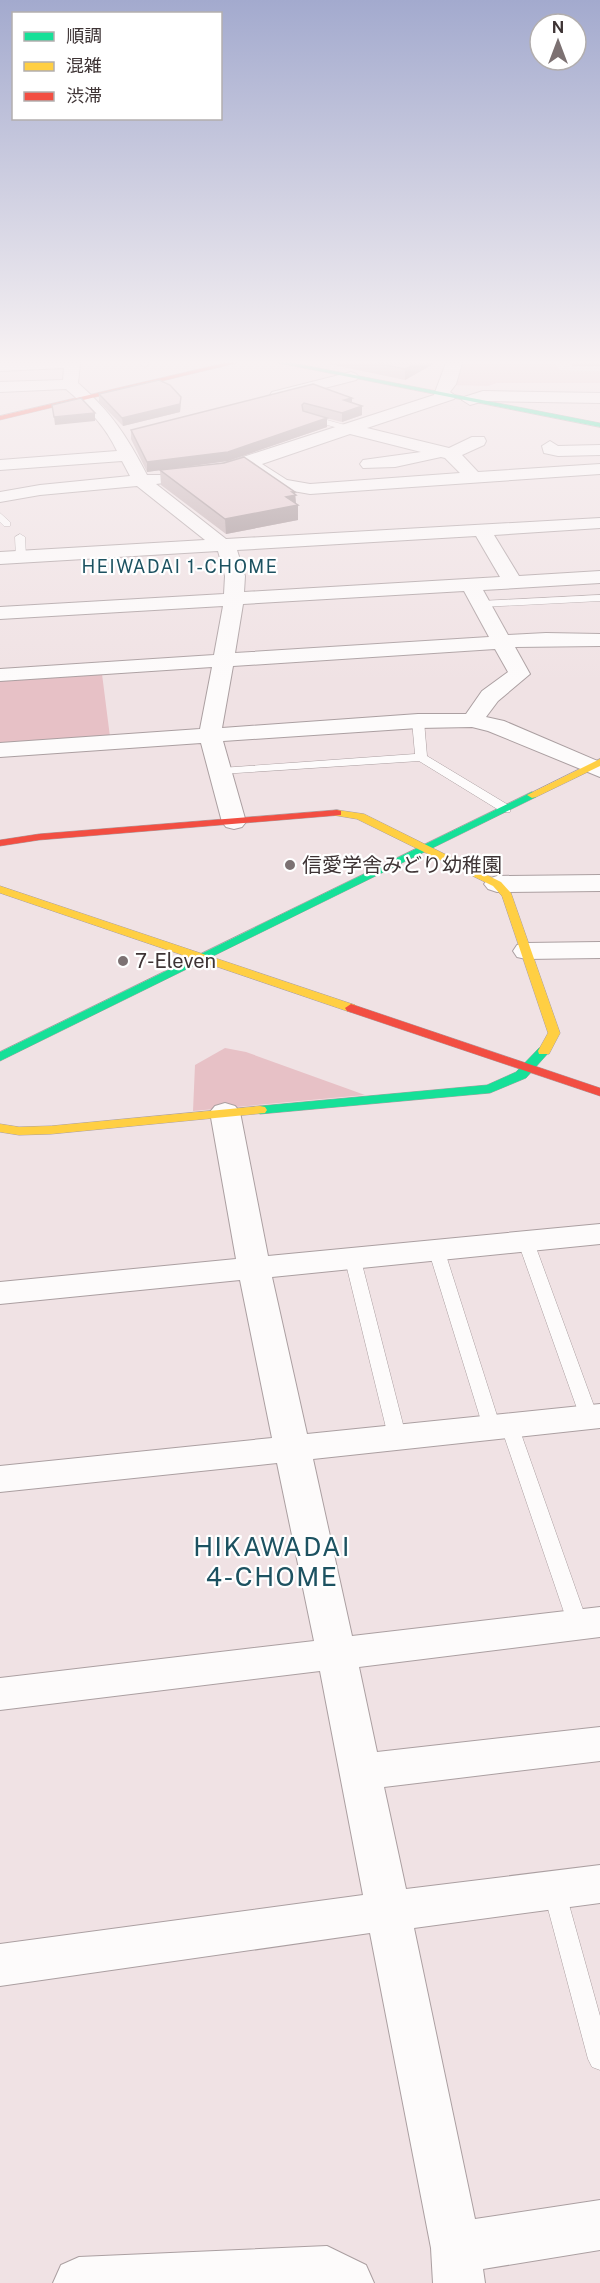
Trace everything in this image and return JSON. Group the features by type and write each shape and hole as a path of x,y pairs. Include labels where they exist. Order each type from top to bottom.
{"street":[{"path":"135,470 141,481 224,545 235,576 234,600 210,735 234,822"},
{"path":"201,474 228,470"},
{"path":"259,470 282,484 310,489 592,470"},
{"path":"465,470 474,478"},
{"path":"0,496 177,477"},
{"path":"0,558 600,523"},
{"path":"482,530 513,582"},
{"path":"495,549 518,548"},
{"path":"0,614 600,577"},
{"path":"471,585 519,674 490,696 472,720"},
{"path":"0,675 546,639 600,640"},
{"path":"0,750 418,721 472,720 496,726 597,766"},
{"path":"0,1057 597,766"},
{"path":"0,843 39,837 342,813 360,816 497,884 507,895 554,1033 546,1053 529,1069 513,1081 490,1089 51,1130 19,1131 0,1128"},
{"path":"497,884 600,883"},
{"path":"0,889 600,1092"},
{"path":"526,951 600,950"},
{"path":"225,1112 254,1269 290,1447 336,1653 457,2265 600,2225"},
{"path":"0,1293 437,1252 600,1234"},
{"path":"0,1479 595,1416"},
{"path":"0,1694 589,1623"},
{"path":"360,1772 600,1744"},
{"path":"0,1965 600,1884"},
{"path":"79,2283 327,2272 348,2283"}],"lane":[{"path":"0,516 7,524"},
{"path":"20,537 21,557"},
{"path":"482,604 600,598"},
{"path":"418,721 421,758"},
{"path":"221,771 421,758 506,809"},
{"path":"526,1242 595,1416"},
{"path":"437,1252 501,1426 589,1623"},
{"path":"353,1260 397,1436"},
{"path":"554,1890 600,2059"}],"shaded area":[{"path":"102,674 110,737 0,745 0,680"},
{"path":"225,1048 246,1052 365,1095 193,1111 195,1065"}],"building":[{"path":"160,470 262,470 295,492 292,492 296,495 286,497 298,505 225,519"}],"traffic: fast":[{"path":"0,1057 532,795"},
{"path":"260,1110 490,1089 521,1075 544,1051"}],"traffic: slow":[{"path":"532,795 600,762"},
{"path":"337,813 360,816 497,884 507,895 554,1033 544,1051"},
{"path":"0,889 351,1008"},
{"path":"0,1128 19,1131 51,1130 260,1110"}],"traffic: jam":[{"path":"0,843 39,837 337,813"},
{"path":"351,1008 600,1092"}],"place":[{"name":"信愛学舎みどり幼稚園","path":"290,865"},
{"name":"7-Eleven","path":"123,961"}],"district":[{"name":"HEIWADAI 1-CHOME","path":"180,566"},
{"name":"HIKAWADAI 4-CHOME","path":"272,1561"}]}
